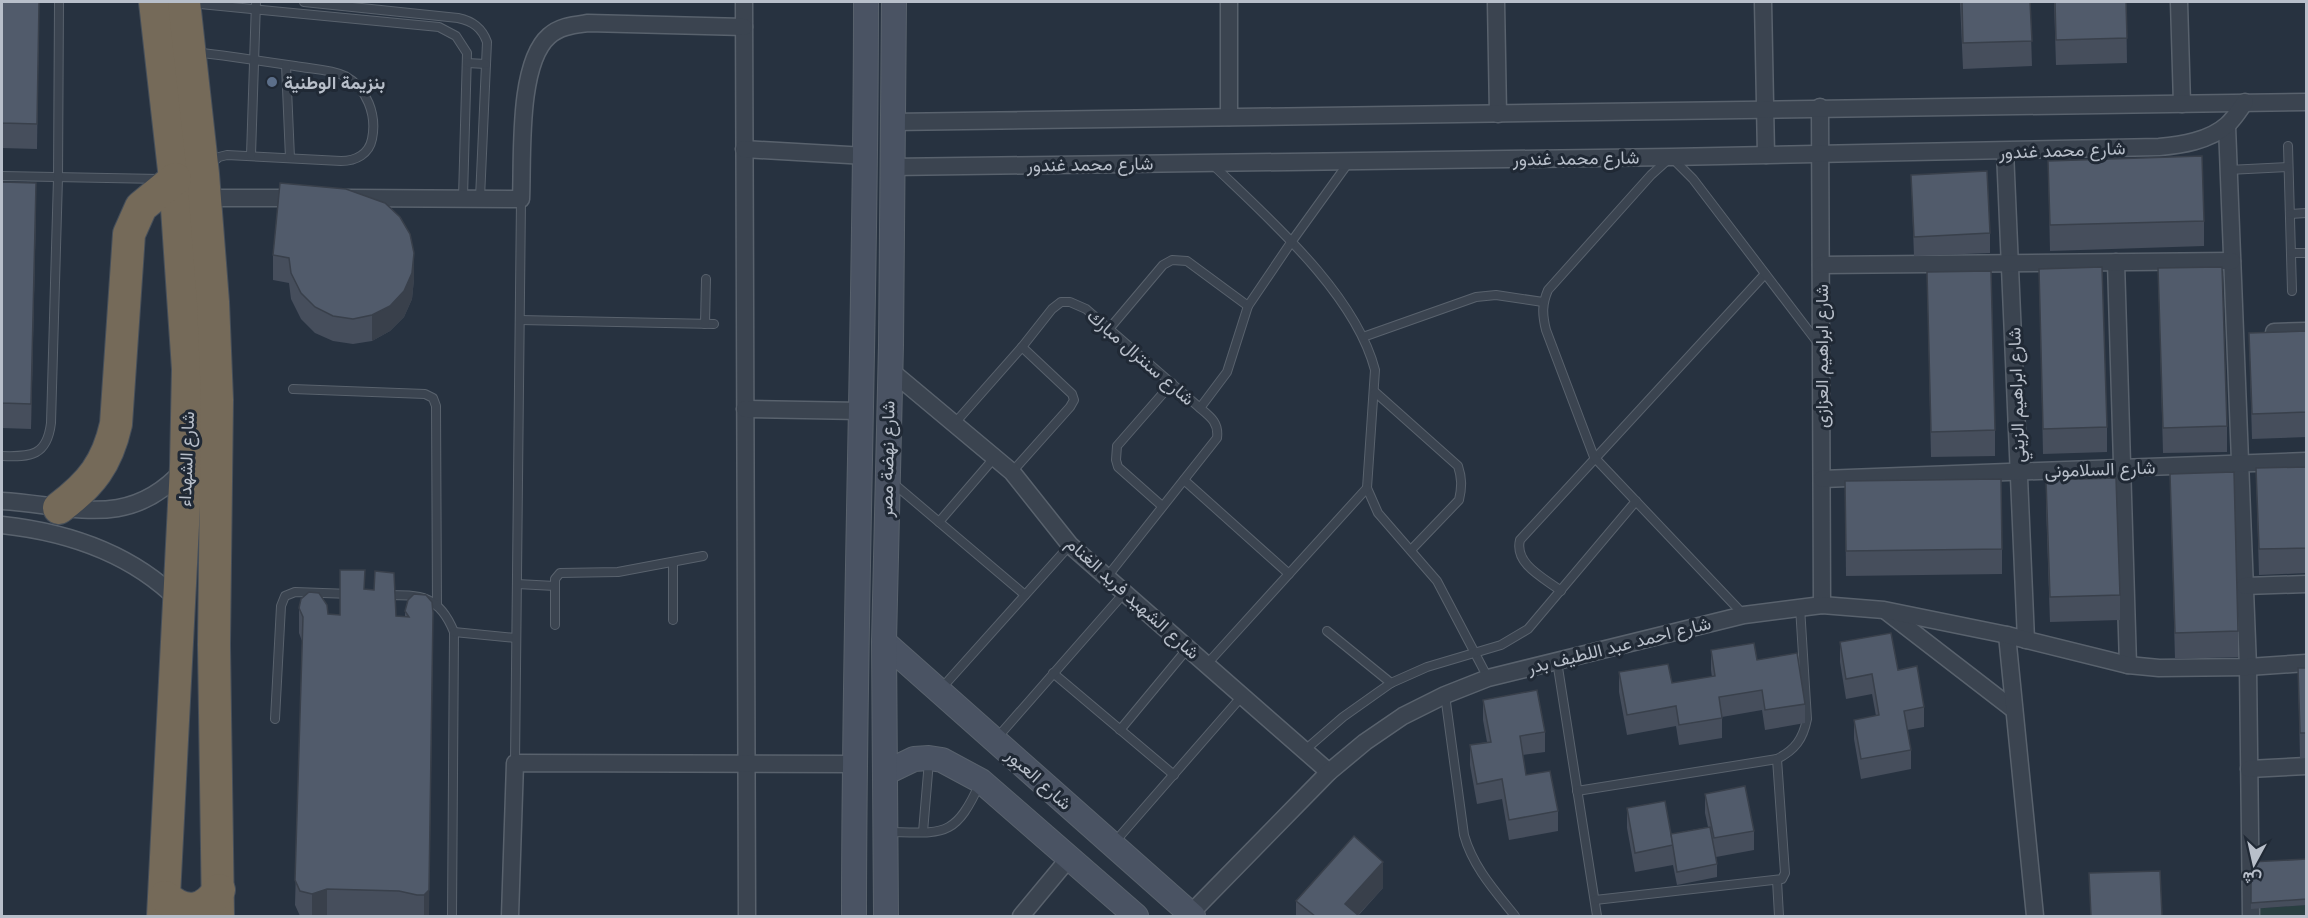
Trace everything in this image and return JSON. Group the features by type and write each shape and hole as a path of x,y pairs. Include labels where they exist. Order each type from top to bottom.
{"highway":[{"name":"شارع الشهداء","path":"164,907 186,466 195,184 190,51 174,2"},
{"name":"شارع الشهداء","path":"174,2 195,184 213,302 217,400 214,645 219,903"},
{"path":"56,521 92,480 112,444 116,424 129,234 141,207 195,184"},
{"path":"164,907 175,906 188,909 201,907 212,900 219,903"}],"street":[{"path":"744,2 747,916"},
{"name":"شارع نهضة مصر","path":"854,916 854,764 866,156 866,2"},
{"name":"شارع نهضة مصر","path":"886,916 884,642 894,2"},
{"path":"1229,2 1229,117"},
{"path":"1496,2 1498,114"},
{"path":"1763,2 1766,155"},
{"path":"2179,2 2182,104"},
{"path":"334,198 522,199 524,110 528,82 535,57 548,36 565,26 588,23 744,27"},
{"name":"شارع محمد غندور","path":"891,167 2005,152 2182,144 2206,137 2227,126 2246,102"},
{"path":"892,122 1820,107 2307,102"},
{"name":"شارع ابراهيم العزازى","path":"1820,107 1822,605"},
{"path":"2227,126 2232,261 2247,334 2241,464 2248,666 2252,916"},
{"path":"744,149 866,156"},
{"name":"شارع ابراهيم الزيني","path":"2005,152 2026,640"},
{"path":"195,184 311,198"},
{"path":"1821,265 2232,261"},
{"path":"2116,262 2128,665"},
{"path":"2247,334 2307,330"},
{"name":"شارع الشهيد فريد الغنام","path":"890,370 1012,472 1070,545 1329,772"},
{"path":"745,409 861,411"},
{"name":"شارع السلامونى","path":"1822,479 2307,461"},
{"path":"2,525 56,521 127,507 150,498 170,484 186,466"},
{"path":"2,501 56,521 122,558 163,585 180,602"},
{"path":"2245,586 2307,584"},
{"name":"شارع احمد عبد اللطيف بدر","path":"1192,915 1329,772 1365,742 1403,716 1444,695 1488,678 1744,615 1822,605 1884,610 2007,634 2128,665 2187,668 2307,663"},
{"path":"1884,610 2014,710"},
{"path":"2007,634 2035,916"},
{"name":"شارع العبور","path":"884,642 1113,845 1147,878 1192,915"},
{"path":"885,773 914,759 929,758 942,760 981,781 1130,911 1147,878"},
{"path":"510,916 515,763 854,764"},
{"path":"2249,769 2307,766"},
{"path":"1021,916 1070,857"}],"lane":[{"path":"2,456 37,453 49,441 58,178 59,2"},
{"path":"174,2 256,6 439,27 456,36 467,53 471,197"},
{"path":"304,2 467,20 475,24 487,42 471,197"},
{"path":"251,155 256,6"},
{"path":"2,176 195,184 212,161 227,155 349,161 363,154 371,142 371,107 363,91 354,83 333,72 190,51"},
{"path":"466,63 486,64"},
{"path":"286,65 290,158"},
{"path":"2288,146 2292,291"},
{"path":"1744,615 1594,457 1546,330 1542,316 1543,302 1548,290 1651,175 1671,157 1693,179 1820,346"},
{"name":"شارع سنترال مبارك","path":"954,424 1022,347 1052,309 1061,303 1070,302 1086,309 1200,408 1227,372 1248,306 1349,161"},
{"path":"1211,163 1292,241 1335,294 1363,338 1375,370 1367,488 1378,513 1437,581 1488,678"},
{"path":"2228,170 2288,168"},
{"path":"515,763 522,199"},
{"path":"2290,214 2307,213"},
{"path":"2291,253 2307,253"},
{"path":"1109,329 1163,265 1172,260 1186,261 1248,306"},
{"path":"1561,591 1525,564 1518,548 1520,540 1594,457 1765,274"},
{"path":"520,320 709,324 706,279"},
{"path":"1363,338 1476,297 1496,295 1543,302"},
{"path":"1012,472 1074,400 1072,394 1022,347"},
{"path":"1162,506 1118,467 1115,453 1118,446 1172,383"},
{"path":"293,389 425,394 433,398 436,406 437,606"},
{"path":"1375,392 1458,466 1461,477 1459,500 1412,550"},
{"path":"1107,577 1217,438 1218,430 1215,421 1200,408"},
{"path":"939,522 994,458"},
{"path":"886,477 1025,596"},
{"path":"1184,480 1289,574"},
{"path":"1207,664 1367,488"},
{"path":"1305,750 1343,717 1391,683 1427,667 1515,638 1528,629 1636,501"},
{"path":"938,692 1070,545"},
{"path":"555,625 555,586 556,576 560,573 618,572 703,556"},
{"path":"673,562 673,620"},
{"path":"517,584 555,586"},
{"path":"275,719 281,606 285,596 295,592 363,594"},
{"path":"995,740 1125,592"},
{"path":"375,594 420,596 437,606 454,632 452,916"},
{"path":"1578,791 1777,759 1789,753 1798,744 1807,719 1800,607"},
{"path":"1327,631 1391,683"},
{"path":"454,632 516,638"},
{"path":"1120,730 1188,648"},
{"path":"1557,661 1597,916"},
{"path":"1053,673 1174,775"},
{"path":"1113,845 1243,695"},
{"path":"1444,695 1468,849 1476,866 1515,916"},
{"path":"923,832 929,758"},
{"path":"1595,900 1782,879 1785,873 1777,759"},
{"path":"885,832 923,832 945,829 955,824 969,808 981,781"},
{"path":"1777,880 1779,916"}],"green space":[{"path":"2306,905 2306,916 2252,916 2251,909"}],"building":[{"path":"2,2 39,2 37,124 2,123"},
{"path":"1962,2 2030,2 2032,41 1963,43"},
{"path":"2055,2 2126,2 2127,38 2056,40"},
{"path":"2202,156 2204,221 2050,225 2048,161"},
{"path":"1987,171 1990,233 1914,237 1911,175"},
{"path":"2,182 36,183 31,404 2,403"},
{"path":"280,183 346,189 385,203 400,217 410,234 414,253 412,273 404,291 390,306 372,315 353,319 333,316 315,307 301,293 291,273 289,258 273,255"},
{"path":"2102,267 2107,427 2043,429 2039,269"},
{"path":"2222,267 2227,426 2163,428 2158,268"},
{"path":"1991,271 1995,430 1931,432 1927,272"},
{"path":"2307,331 2307,412 2252,414 2249,333"},
{"path":"2307,467 2307,548 2259,549 2256,468"},
{"path":"2234,472 2238,631 2175,633 2170,474"},
{"path":"2116,478 2120,595 2050,597 2046,480"},
{"path":"2001,479 2002,549 1846,551 1845,481"},
{"path":"340,570 365,570 364,589 374,590 375,571 394,573 396,616 409,617 405,611 408,600 414,594 426,595 432,602 429,890 424,895 399,891 327,889 312,894 300,891 295,880 303,617 299,608 301,599 309,592 319,593 327,605 328,614 340,615"},
{"path":"1891,633 1898,670 1917,666 1924,707 1904,711 1911,750 1861,759 1854,720 1879,715 1872,674 1846,679 1840,642"},
{"path":"1754,643 1757,660 1797,653 1805,704 1765,710 1762,690 1719,697 1722,718 1679,725 1676,706 1627,715 1619,672 1668,664 1672,683 1715,676 1711,650"},
{"path":"2298,668 2307,668 2307,733 2300,733"},
{"path":"1537,690 1545,732 1520,736 1526,775 1550,771 1558,811 1509,820 1502,779 1477,784 1470,745 1491,742 1483,700"},
{"path":"1745,786 1754,831 1714,838 1705,794"},
{"path":"1665,801 1673,845 1635,853 1627,808"},
{"path":"1710,827 1717,864 1677,872 1671,834"},
{"path":"1354,836 1383,862 1345,904 1359,916 1315,916 1296,901"},
{"path":"2307,859 2307,899 2251,903 2251,862"},
{"path":"2160,871 2162,916 2091,916 2089,873"}],"place":[{"name":"بنزيمة الوطنية","path":"272,82"}]}
